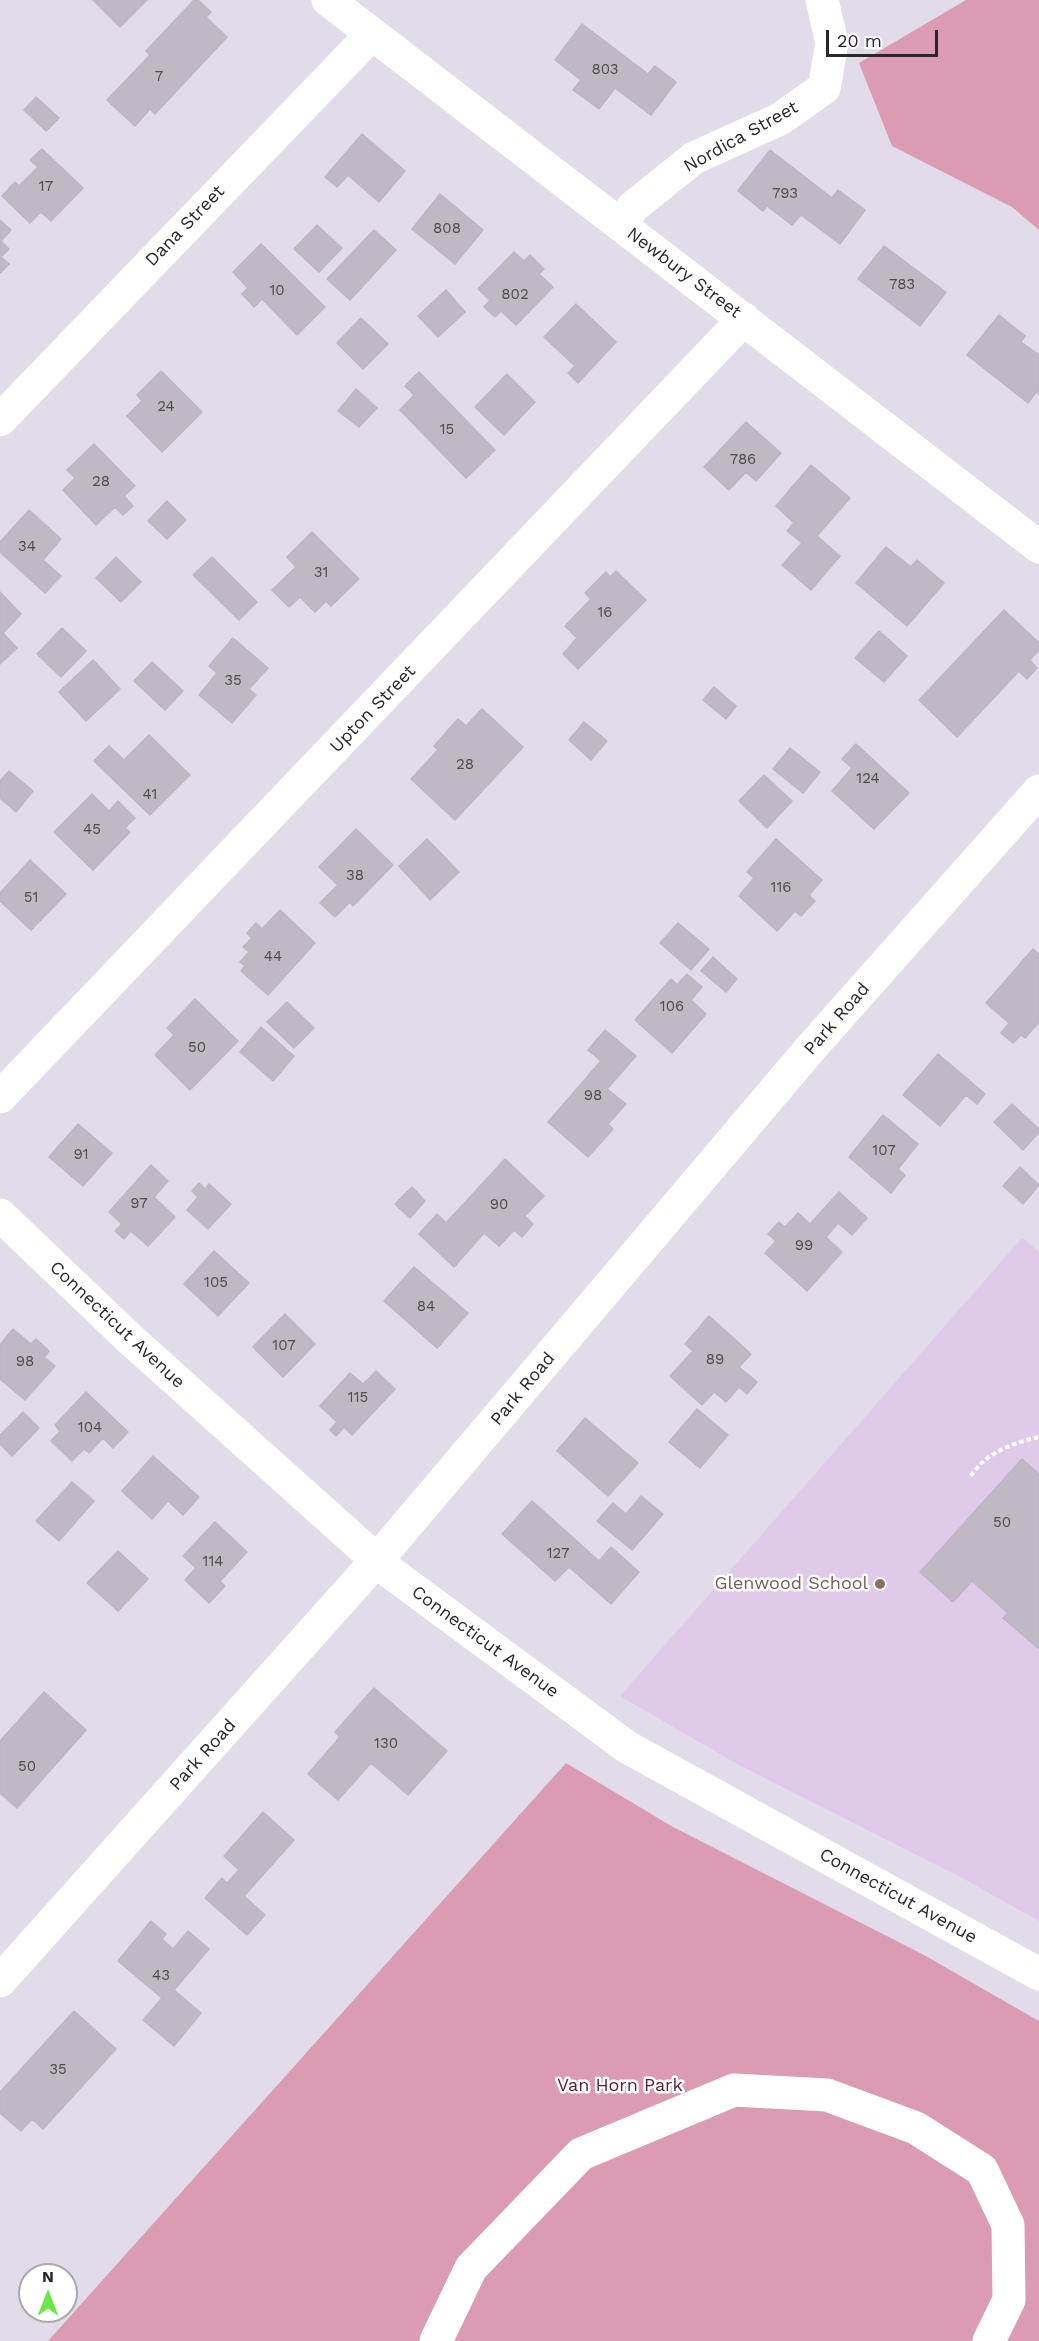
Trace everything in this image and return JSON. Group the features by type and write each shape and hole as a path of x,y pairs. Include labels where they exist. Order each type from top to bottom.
{"street":[{"name":"Newbury Street","path":"328,0 1039,547"},
{"name":"Nordica Street","path":"620,224 633,207 694,158 780,119 824,88 832,43 822,0"},
{"name":"Dana Street","path":"0,420 372,34"},
{"name":"Upton Street","path":"0,1097 744,319"},
{"name":"Park Road","path":"0,1981 377,1560 810,1049 1039,791"},
{"name":"Connecticut Avenue","path":"0,1215 130,1340 377,1560 627,1747 1039,1974"},
{"path":"436,2341 471,2268 581,2154 734,2090 826,2095 916,2128 982,2170 1008,2225 1009,2300 989,2341"}],"path":[{"path":"970,1476 980,1461 1020,1442 1039,1437"}],"shaded area":[{"name":"Glenwood School","path":"1022,1238 1039,1252 1039,1921 964,1879 737,1764 620,1696"}],"green space":[{"path":"966,0 1039,0 1039,230 1012,207 892,146 859,63"},
{"name":"Van Horn Park","path":"566,1763 673,1827 924,1955 1039,2021 1039,2341 48,2341 64,2323 78,2323 78,2308"}],"building":[{"path":"93,0 147,0 120,27"},
{"path":"194,0 198,0 211,12 206,17 227,37 155,114 150,109 135,126 107,100 150,55 146,51"},
{"path":"582,24 648,74 655,66 676,82 651,115 615,88 599,109 573,90 581,80 555,60"},
{"path":"36,97 59,118 46,131 24,110"},
{"path":"362,134 405,171 379,202 348,175 337,187 325,177"},
{"path":"42,149 83,188 51,221 41,212 30,223 2,196 15,182 19,186 38,167 30,160"},
{"path":"770,150 832,198 838,190 865,210 840,244 801,215 792,225 767,206 763,211 738,191"},
{"path":"440,194 483,230 455,264 412,229"},
{"path":"0,220 11,230 1,241 9,249 1,257 9,264 0,273"},
{"path":"317,225 342,248 319,272 294,249"},
{"path":"374,230 396,250 350,300 327,279"},
{"path":"261,244 325,307 297,335 262,299 254,307 242,294 248,288 233,272"},
{"path":"884,246 946,292 920,326 858,279"},
{"path":"514,252 524,261 530,255 544,269 539,274 553,287 516,325 501,311 495,317 484,307 490,300 478,289"},
{"path":"446,290 465,312 438,337 418,316"},
{"path":"576,304 616,342 578,383 568,373 575,366 544,337"},
{"path":"999,315 1025,336 1021,342 1039,355 1039,394 1036,392 1028,403 967,355"},
{"path":"361,318 388,344 363,369 337,343"},
{"path":"161,371 202,412 162,452 127,416 142,401 137,395"},
{"path":"419,372 495,450 466,478 400,410 414,395 405,386"},
{"path":"507,374 535,402 504,435 475,407"},
{"path":"356,389 377,408 359,427 338,411"},
{"path":"746,422 781,453 756,481 746,472 729,490 704,467"},
{"path":"94,444 135,486 124,496 133,506 123,515 115,507 96,525 63,490 75,478 67,470"},
{"path":"811,465 850,498 817,536 840,556 811,590 782,565 802,543 787,531 794,523 776,506"},
{"path":"167,501 186,520 167,539 148,521"},
{"path":"29,510 61,539 43,560 61,576 45,593 0,552 0,542"},
{"path":"312,532 359,579 331,606 326,601 315,612 300,597 289,607 272,590 296,567 287,557"},
{"path":"886,547 911,567 917,560 944,583 907,626 856,583"},
{"path":"116,557 141,582 121,602 96,578"},
{"path":"212,557 257,602 239,620 193,575"},
{"path":"616,571 646,600 578,669 563,654 577,638 565,626 591,599 585,593 606,572 610,577"},
{"path":"0,592 21,614 3,633 17,648 0,664"},
{"path":"1004,610 1039,643 1039,650 1030,660 1037,668 1027,679 1019,671 957,737 919,700"},
{"path":"62,628 86,651 61,677 37,654"},
{"path":"879,631 907,656 884,682 855,658"},
{"path":"233,638 268,668 249,689 256,695 232,723 199,695 217,673 209,666"},
{"path":"93,660 120,689 86,721 59,692"},
{"path":"152,662 183,691 165,710 134,681"},
{"path":"714,687 736,706 726,719 703,700"},
{"path":"482,709 523,747 455,820 411,779 438,750 434,746 458,719 466,726"},
{"path":"584,722 607,741 591,760 569,740"},
{"path":"149,735 190,775 150,815 94,761 109,746 124,760"},
{"path":"856,744 909,793 874,829 832,791 852,768 842,759"},
{"path":"790,748 820,772 803,793 773,769"},
{"path":"9,771 33,791 16,812 0,798 0,781"},
{"path":"764,775 792,801 767,828 739,801"},
{"path":"92,794 109,811 118,801 135,818 125,828 130,832 93,870 54,832"},
{"path":"356,829 393,865 353,906 350,902 335,917 320,903 338,885 319,867"},
{"path":"427,839 459,872 430,900 399,866"},
{"path":"776,839 822,880 809,895 815,901 801,916 795,911 777,931 739,896 754,878 747,872"},
{"path":"30,860 66,894 31,930 0,901 0,893"},
{"path":"280,910 315,943 268,995 241,971 245,966 240,962 249,952 243,947 252,938 247,933 256,923 262,929"},
{"path":"678,923 709,949 691,970 660,943"},
{"path":"1033,949 1039,954 1039,1022 1025,1038 1021,1035 1013,1043 1001,1033 1009,1023 986,1003"},
{"path":"713,957 737,979 726,992 701,971"},
{"path":"687,974 702,987 691,1000 706,1014 672,1053 635,1020 671,979 677,985"},
{"path":"195,999 238,1041 190,1090 155,1055 174,1035 167,1028"},
{"path":"287,1002 314,1028 294,1048 267,1022"},
{"path":"261,1027 294,1056 273,1081 240,1052"},
{"path":"605,1030 636,1056 607,1089 626,1104 608,1124 613,1129 588,1157 548,1122 601,1061 588,1050"},
{"path":"938,1054 985,1094 977,1104 966,1095 940,1126 903,1095"},
{"path":"1012,1104 1039,1129 1039,1132 1023,1150 994,1122"},
{"path":"883,1115 918,1144 898,1169 905,1175 891,1193 849,1157"},
{"path":"78,1124 112,1153 83,1186 49,1157"},
{"path":"505,1159 544,1196 525,1216 533,1224 522,1237 514,1230 499,1246 484,1233 454,1267 419,1234 437,1214 446,1223"},
{"path":"151,1165 168,1181 154,1197 175,1217 148,1246 131,1231 124,1239 115,1231 122,1224 109,1212"},
{"path":"1020,1167 1039,1185 1023,1204 1003,1186"},
{"path":"199,1183 205,1189 209,1184 231,1204 208,1229 187,1210 198,1197 192,1191"},
{"path":"412,1187 425,1201 410,1218 395,1204"},
{"path":"839,1192 867,1218 852,1235 838,1223 826,1237 842,1252 807,1291 765,1253 776,1241 768,1234 779,1222 785,1227 798,1213 810,1224"},
{"path":"214,1251 249,1283 218,1316 184,1284"},
{"path":"414,1267 468,1313 437,1348 384,1301"},
{"path":"285,1314 315,1344 283,1377 253,1347"},
{"path":"709,1316 751,1354 739,1367 757,1382 747,1394 739,1387 726,1402 714,1392 702,1405 670,1376 693,1351 685,1344"},
{"path":"13,1329 31,1344 36,1339 49,1351 44,1357 55,1366 25,1400 0,1379 0,1345"},
{"path":"376,1371 395,1389 352,1435 344,1427 336,1436 330,1430 337,1422 320,1406 350,1373 363,1384"},
{"path":"86,1392 128,1432 113,1448 103,1438 89,1453 84,1449 72,1461 51,1441 60,1431 55,1425"},
{"path":"697,1409 728,1435 700,1468 669,1442"},
{"path":"23,1412 39,1428 12,1456 0,1444 0,1435"},
{"path":"585,1418 638,1463 608,1496 557,1451"},
{"path":"153,1456 199,1497 183,1515 168,1501 152,1519 122,1491"},
{"path":"1022,1459 1039,1474 1039,1649 1003,1618 1008,1613 972,1581 953,1602 920,1572"},
{"path":"72,1482 94,1501 59,1541 36,1521"},
{"path":"641,1496 663,1514 632,1550 597,1521 613,1503 626,1514"},
{"path":"532,1501 599,1561 611,1547 639,1572 611,1604 569,1567 555,1581 502,1534"},
{"path":"215,1522 247,1552 220,1581 225,1586 209,1603 185,1580 196,1568 183,1556"},
{"path":"118,1551 148,1579 118,1611 87,1583"},
{"path":"374,1688 447,1751 408,1795 371,1763 338,1800 308,1774 340,1737 335,1732"},
{"path":"44,1692 86,1730 17,1808 0,1793 0,1741"},
{"path":"263,1812 294,1840 244,1896 265,1915 247,1935 205,1898 222,1878 227,1883 239,1870 224,1856"},
{"path":"151,1921 166,1934 162,1939 173,1949 188,1931 209,1949 174,1990 201,2013 174,2046 143,2020 162,1998 118,1961"},
{"path":"74,2011 116,2049 43,2129 32,2119 21,2131 0,2113 0,2092"}],"place":[{"name":"Glenwood School","path":"880,1584"}]}
